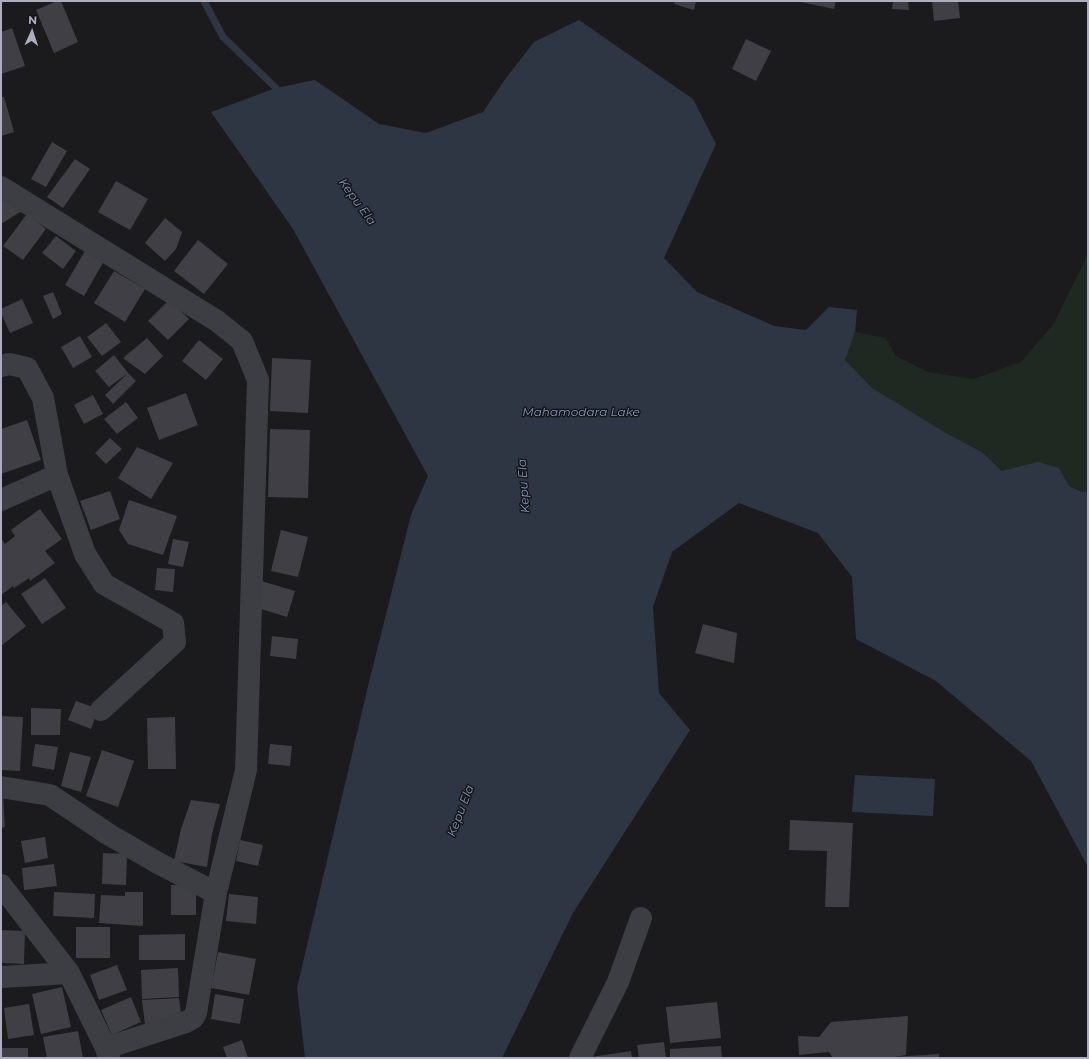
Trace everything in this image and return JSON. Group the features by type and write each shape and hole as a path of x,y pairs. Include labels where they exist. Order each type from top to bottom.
{"street":[{"path":"1,187 217,321 242,341 258,380 246,770 216,893 196,1013 186,1022 107,1053 69,973 1,885"},
{"path":"1,366 9,364 26,368 43,398 57,474 85,554 104,584 173,622 175,642 100,710"},
{"path":"1,500 57,474"},
{"path":"1,787 50,795 108,834 216,893"},
{"path":"580,1058 618,982 641,918"},
{"path":"1,977 69,973"}],"shaded area":[{"path":"1088,254 1088,491 1082,492 1069,486 1059,468 1003,471 982,452 946,433 871,388 844,359 855,332 886,338 896,356 928,372 973,379 1021,362 1054,323"}],"water":[{"name":"Mahamodara Lake","path":"579,20 693,99 716,144 664,258 697,292 774,326 806,330 829,307 857,310 855,332 845,360 872,388 946,433 982,452 1002,471 1038,462 1059,468 1069,486 1082,492 1088,491 1088,867 1031,761 936,681 856,639 852,577 818,533 739,503 672,552 653,607 659,693 690,730 573,913 502,1058 305,1058 297,988 369,682 411,515 428,476 293,229 211,112 276,88 315,80 379,124 426,133 483,112 506,78 534,42"},
{"path":"855,775 935,779 933,816 852,812"}],"building":[{"path":"57,1 61,1 78,42 54,53 36,10"},
{"path":"675,1 696,1 694,10 674,4"},
{"path":"796,1 836,1 834,9"},
{"path":"893,1 908,1 909,10 892,9"},
{"path":"932,1 958,1 960,18 934,21"},
{"path":"12,28 25,66 1,74 1,32"},
{"path":"746,39 771,51 756,81 732,69"},
{"path":"1,97 4,97 14,132 1,136"},
{"path":"52,142 67,151 46,187 31,179"},
{"path":"75,159 90,169 63,208 47,197"},
{"path":"116,181 148,199 130,230 98,212"},
{"path":"7,197 25,209 1,224 1,202"},
{"path":"27,214 46,229 23,260 3,246"},
{"path":"165,218 182,232 176,249 165,261 145,243"},
{"path":"56,236 76,251 63,269 42,253"},
{"path":"198,240 228,264 204,294 174,271"},
{"path":"85,251 104,261 84,296 65,285"},
{"path":"114,271 145,289 125,322 94,303"},
{"path":"53,292 62,314 53,319 43,296"},
{"path":"22,299 33,323 10,333 1,313 1,309"},
{"path":"169,300 189,319 168,340 148,321"},
{"path":"106,323 121,342 102,356 87,337"},
{"path":"80,336 92,357 73,368 61,347"},
{"path":"147,338 163,356 145,374 123,358"},
{"path":"199,340 223,359 206,380 182,361"},
{"path":"114,355 128,373 109,387 95,371"},
{"path":"272,358 311,360 308,413 270,411"},
{"path":"128,373 136,381 113,404 105,395"},
{"path":"186,393 198,425 159,440 147,408"},
{"path":"93,395 103,414 84,424 74,405"},
{"path":"126,402 138,418 117,434 104,419"},
{"path":"27,420 41,460 1,474 1,429"},
{"path":"270,429 310,430 308,498 268,497"},
{"path":"110,438 122,449 106,464 95,453"},
{"path":"137,447 173,463 151,499 118,478"},
{"path":"110,491 120,519 91,530 80,501"},
{"path":"129,500 177,516 163,555 128,544 119,530"},
{"path":"40,509 62,539 45,551 55,563 30,581 29,578 14,588 13,586 1,595 1,538 5,544 15,536 11,530"},
{"path":"281,530 308,537 298,577 271,571"},
{"path":"173,539 189,542 183,567 168,564"},
{"path":"157,568 175,569 173,592 155,590"},
{"path":"45,578 66,608 42,624 21,594"},
{"path":"258,580 295,591 287,617 251,606"},
{"path":"6,602 26,626 1,646 1,606"},
{"path":"703,624 737,633 734,663 695,653"},
{"path":"272,636 298,639 296,659 270,656"},
{"path":"76,701 98,709 91,729 68,720"},
{"path":"31,708 61,709 60,735 31,735"},
{"path":"1,716 23,717 20,771 1,770"},
{"path":"175,717 176,769 148,769 147,718"},
{"path":"35,744 58,747 54,770 32,766"},
{"path":"270,744 292,746 290,766 268,764"},
{"path":"102,750 134,761 118,807 86,796"},
{"path":"70,752 91,757 81,792 61,786"},
{"path":"1,795 3,795 5,827 1,828"},
{"path":"191,800 220,804 212,834 207,867 174,861 181,829"},
{"path":"790,820 853,823 849,907 825,907 827,851 789,850"},
{"path":"45,837 48,858 25,863 21,841"},
{"path":"240,840 263,845 258,866 236,861"},
{"path":"103,853 127,854 126,885 102,884"},
{"path":"54,864 57,886 24,890 22,868"},
{"path":"171,885 196,885 196,915 171,915"},
{"path":"54,892 95,894 94,918 53,916"},
{"path":"125,892 143,892 143,926 99,923 101,895 125,896"},
{"path":"229,894 258,897 256,924 226,921"},
{"path":"76,927 110,927 110,958 76,958"},
{"path":"1,930 25,931 24,964 1,963"},
{"path":"185,934 185,960 139,960 139,935"},
{"path":"218,952 256,959 249,995 211,988"},
{"path":"117,965 127,990 99,1000 90,975"},
{"path":"178,968 179,997 142,999 141,970"},
{"path":"62,987 71,1027 41,1034 32,994"},
{"path":"215,994 244,999 240,1024 211,1019"},
{"path":"131,997 141,1022 112,1035 101,1010"},
{"path":"179,998 182,1021 145,1025 142,1000"},
{"path":"717,1002 721,1038 670,1043 666,1007"},
{"path":"29,1004 34,1035 8,1039 4,1008"},
{"path":"908,1016 906,1055 894,1057 939,1054 939,1058 833,1058 829,1052 799,1055 798,1036 819,1037 831,1022"},
{"path":"78,1031 83,1058 47,1058 43,1037"},
{"path":"242,1040 248,1058 227,1058 223,1047"},
{"path":"664,1042 666,1058 639,1058 637,1045"},
{"path":"721,1046 722,1058 670,1058 670,1049"},
{"path":"1,1048 28,1048 28,1058 1,1058"},
{"path":"631,1051 632,1058 591,1058 591,1057"}],"waterway":[{"name":"Kepu Ela","path":"204,1 223,37 276,88 281,96"}]}
